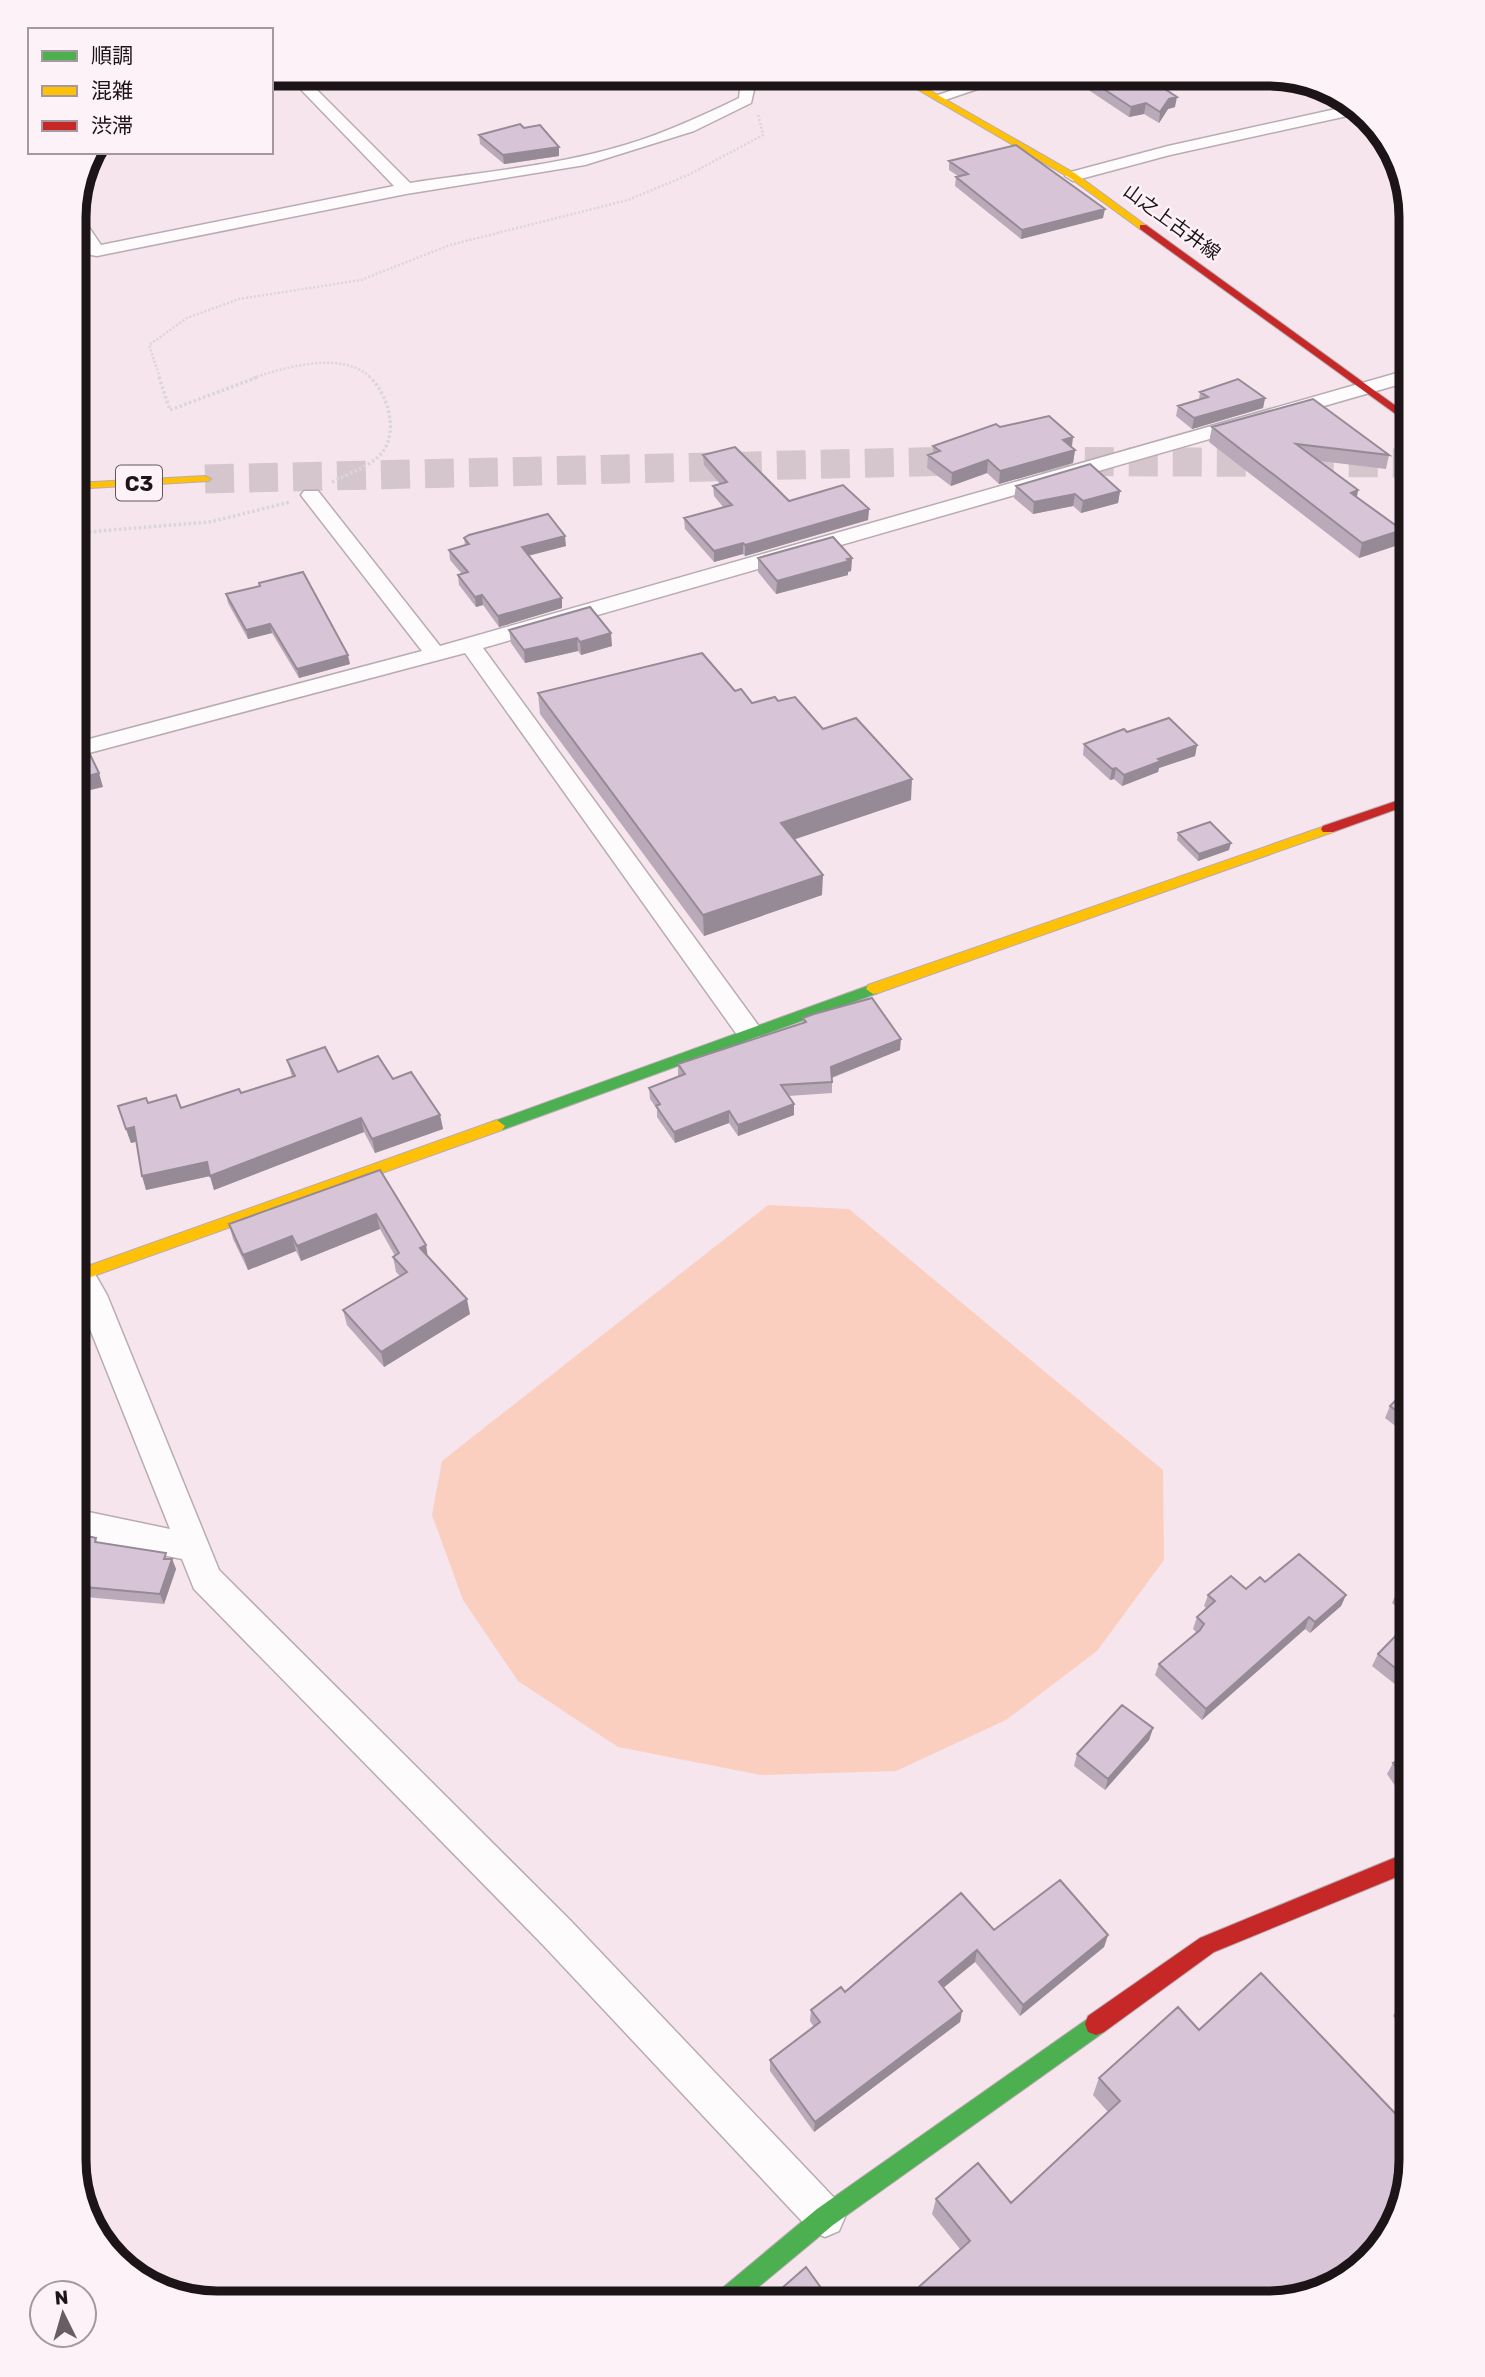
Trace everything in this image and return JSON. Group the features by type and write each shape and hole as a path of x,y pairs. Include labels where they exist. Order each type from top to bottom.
{"main road":[{"name":"山之上古井線","path":"918,86 1073,176 1399,413"},
{"name":"C3","path":"86,485 205,479"},
{"path":"86,1268 431,1151 749,1032 1399,805"},
{"path":"736,2291 825,2217 1207,1945 1399,1866"}],"street":[{"path":"305,86 406,188"},
{"path":"86,235 97,251 406,188 619,151 688,128 746,100 748,86"},
{"path":"940,97 976,86"},
{"path":"1073,176 1168,150 1346,111"},
{"path":"86,747 470,645 1399,379"},
{"path":"310,495 435,654"},
{"path":"470,645 749,1032"},
{"path":"86,1286 92,1295 206,1579 557,1933 825,2217"},
{"path":"86,1525 192,1547"}],"path":[{"path":"86,532 206,525 255,515 310,495 380,455 387,440 390,429 387,401 366,372 345,366 320,364 289,369 170,410 149,345 154,338 178,322 268,292 328,286 373,276 424,253 498,231 611,205 684,176 763,135 759,115 746,100"}],"shaded area":[{"path":"768,1205 849,1209 1163,1470 1164,1560 1097,1651 1006,1720 896,1771 761,1775 618,1747 518,1681 463,1600 432,1515 442,1461"}],"building":[{"path":"1099,86 1160,86 1177,97 1169,99 1160,112 1146,103 1131,107"},
{"path":"520,124 524,128 540,125 559,147 503,155 479,135"},
{"path":"1016,145 1105,209 1022,230 956,177 968,174 949,161"},
{"path":"1238,379 1265,398 1194,418 1178,406 1208,397 1200,392"},
{"path":"1313,399 1389,455 1296,444 1358,490 1351,493 1399,528 1399,531 1362,543 1212,427"},
{"path":"1049,416 1073,437 1063,440 1075,450 1000,471 988,460 952,473 928,455 940,451 933,446 996,424 1000,427"},
{"path":"735,447 789,501 843,485 869,509 745,545 743,543 714,551 684,518 732,505 713,486 727,482 703,455"},
{"path":"1090,464 1120,491 1083,501 1075,494 1034,502 1016,486"},
{"path":"548,514 565,536 522,547 562,598 498,616 482,595 475,597 458,575 468,572 449,550 469,544 464,538 469,535"},
{"path":"833,537 852,558 847,559 849,561 777,581 758,558"},
{"path":"303,572 348,655 297,669 270,624 246,630 226,594"},
{"path":"590,607 611,633 580,642 577,638 524,650 509,630"},
{"path":"702,653 735,691 741,689 752,703 775,697 778,701 795,697 823,729 856,718 912,779 781,823 823,875 703,915 538,693"},
{"path":"1169,718 1197,745 1124,775 1116,768 1112,769 1084,744 1124,729 1127,732"},
{"path":"86,746 99,773 86,777"},
{"path":"1210,822 1231,843 1199,854 1178,833"},
{"path":"872,998 901,1039 831,1067 832,1082 781,1085 794,1104 738,1125 729,1111 674,1132 656,1106 660,1104 649,1088 685,1074 678,1064 806,1022 803,1018 814,1014"},
{"path":"325,1047 338,1072 378,1056 393,1079 411,1072 440,1115 372,1139 361,1118 210,1176 207,1162 142,1176 134,1127 126,1129 118,1106 146,1098 148,1103 176,1095 181,1108 239,1089 241,1093 295,1076 287,1060"},
{"path":"380,1170 426,1245 420,1248 467,1299 381,1352 343,1310 407,1272 393,1257 399,1253 376,1214 297,1246 292,1236 243,1255 229,1224"},
{"path":"1399,1397 1399,1412 1390,1406"},
{"path":"86,1536 96,1538 95,1542 166,1553 164,1559 172,1559 160,1594 86,1587"},
{"path":"1299,1554 1346,1595 1315,1622 1309,1617 1206,1709 1159,1664 1200,1630 1204,1624 1197,1617 1215,1601 1208,1595 1231,1576 1246,1589 1260,1577 1265,1582"},
{"path":"1399,1632 1399,1671 1378,1654"},
{"path":"1122,1705 1153,1728 1108,1779 1077,1754"},
{"path":"1399,1760 1399,1772 1393,1763"},
{"path":"1060,1880 1108,1935 1023,2005 977,1950 939,1982 962,2011 815,2122 770,2060 820,2022 811,2010 841,1987 845,1992 961,1893 994,1930"},
{"path":"1261,1973 1399,2117 1399,2160 1395,2194 1377,2233 1355,2259 1326,2278 1285,2290 914,2291 970,2241 936,2199 978,2163 1011,2203 1120,2101 1099,2078 1178,2007 1199,2030"},
{"path":"806,2267 823,2291 779,2291"}],"tunnel":[{"path":"205,479 959,461 1399,463"}],"traffic: fast":[{"path":"497,1126 873,989"},
{"path":"736,2291 825,2217 1096,2024"}],"traffic: slow":[{"path":"916,86 1073,176 1143,227"},
{"path":"86,485 205,479"},
{"path":"873,989 1328,829"},
{"path":"86,1273 497,1126"}],"traffic: jam":[{"path":"1143,227 1399,413"},
{"path":"1328,829 1399,804"},
{"path":"1096,2024 1207,1945 1399,1866"}]}
